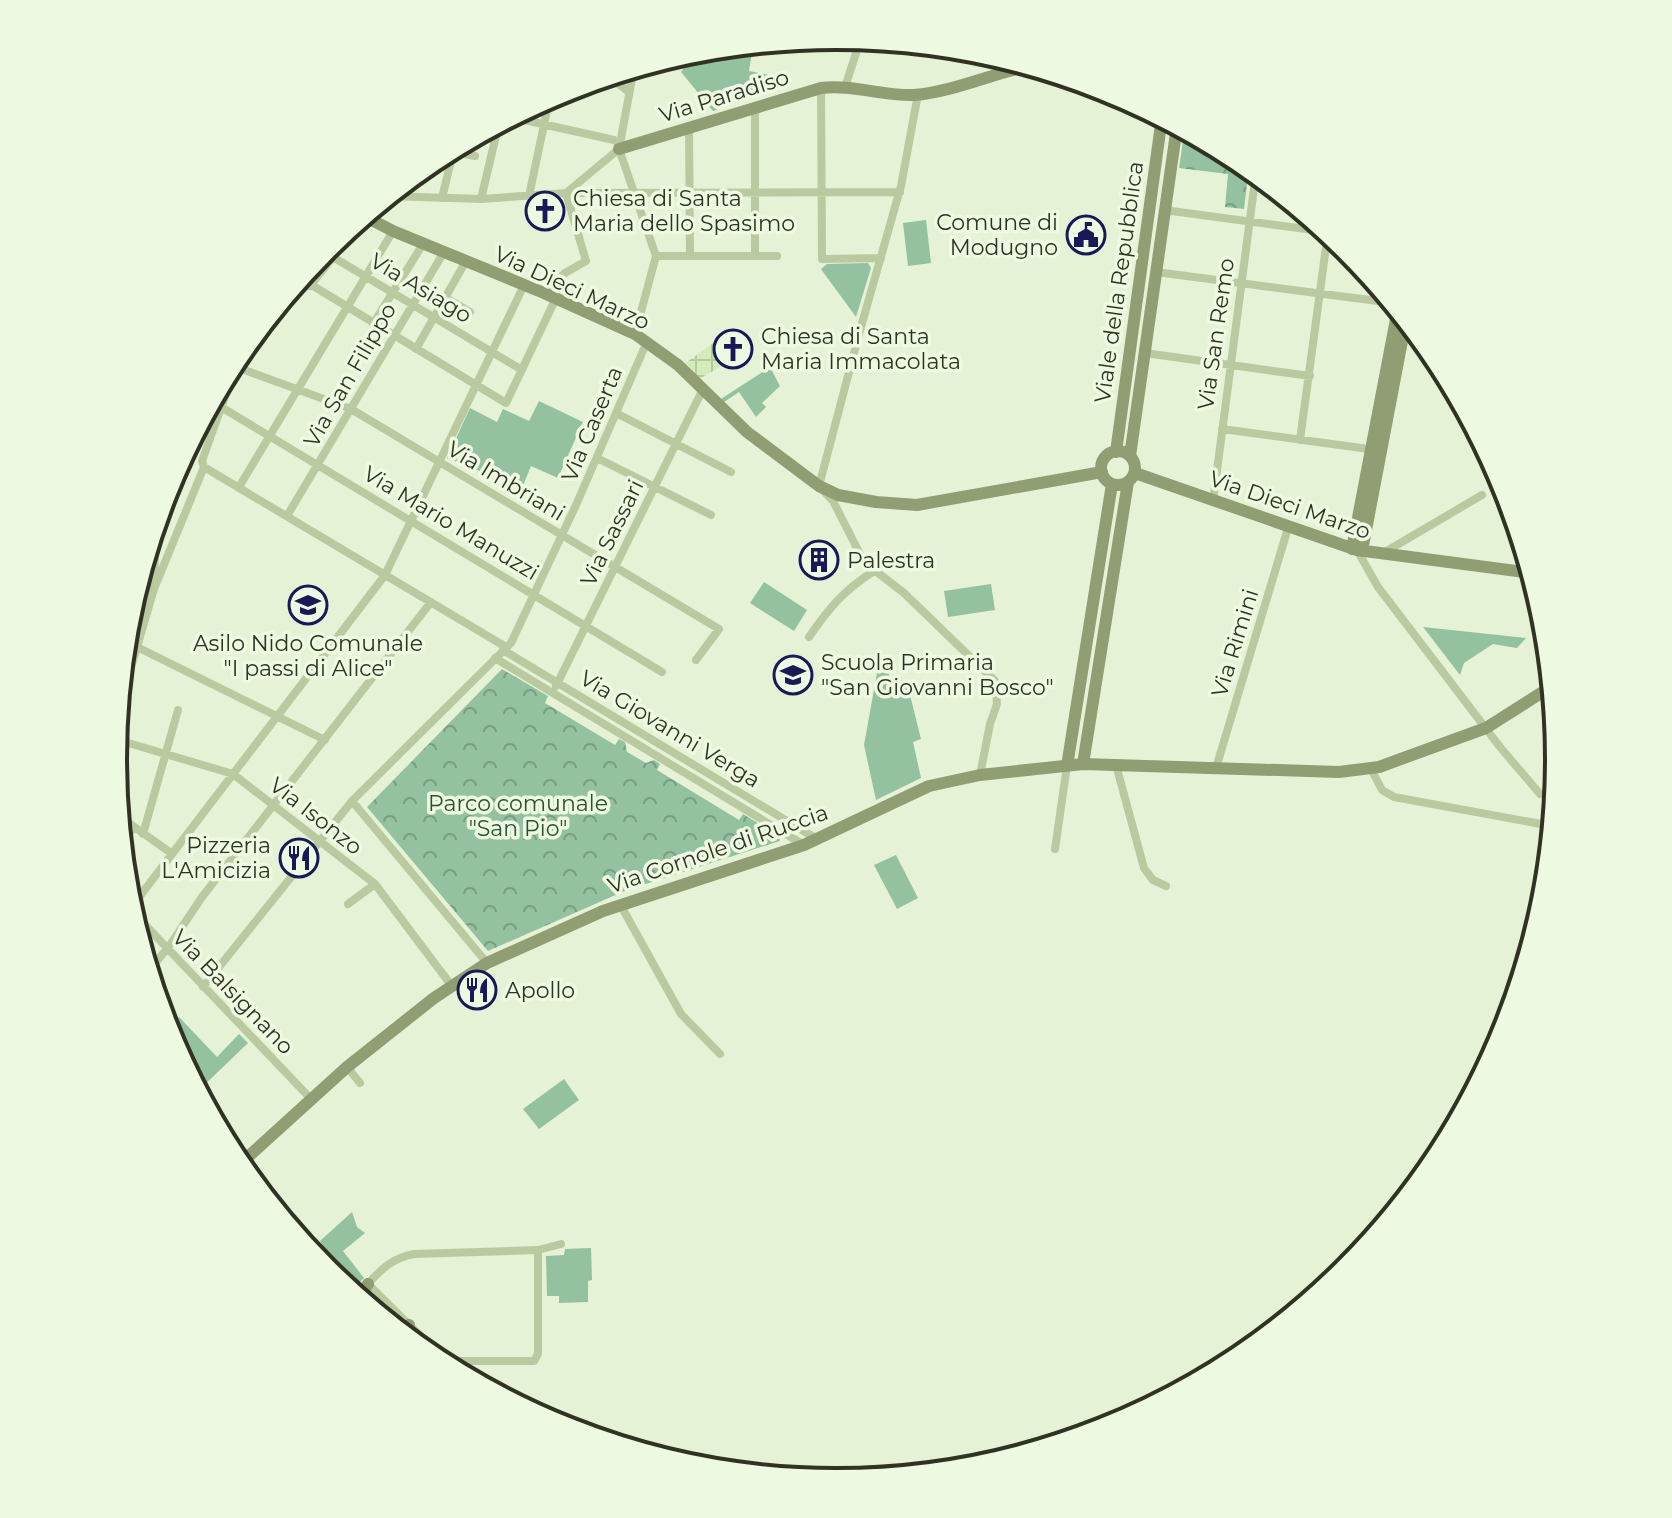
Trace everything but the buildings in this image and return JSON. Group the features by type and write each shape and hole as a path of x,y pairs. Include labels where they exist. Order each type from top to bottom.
{"main road":[{"name":"Via Paradiso","path":"619,146 821,88 845,87 899,95 918,94 936,92 1006,71"},
{"name":"Viale della Repubblica","path":"1116,452 1160,129"},
{"name":"Viale della Repubblica","path":"1130,456 1175,137"},
{"name":"Via Dieci Marzo","path":"375,221 635,334 678,365 747,432 819,486 838,495 905,506 1102,472"},
{"path":"1357,550 1396,324"},
{"path":"1376,450 1403,334"},
{"path":"1067,766 1112,484 1102,472 1105,458 1116,452 1130,456 1135,465 1083,764"},
{"path":"1112,484 1131,477"},
{"name":"Via Dieci Marzo","path":"1131,477 1357,550 1520,572"},
{"name":"Via Cornole di Ruccia","path":"248,1156 347,1067 451,985 487,963 620,904 818,840 929,786 980,775 1083,764 1339,772 1371,769 1486,728 1541,693"},
{"path":"365,1288 368,1284"}],"street":[{"path":"845,87 857,51"},
{"path":"566,193 619,146 631,81"},
{"path":"619,84 629,92"},
{"path":"821,88 822,259 881,258"},
{"path":"918,94 900,192 819,486 833,501 864,562 904,593 995,681 997,704 980,775"},
{"path":"755,107 755,256"},
{"path":"529,196 547,112"},
{"path":"527,121 614,140 619,146 656,256 635,334"},
{"path":"689,126 690,256"},
{"path":"481,199 496,138"},
{"path":"467,154 475,156"},
{"path":"442,198 448,165"},
{"name":"Via San Remo","path":"1213,501 1254,187"},
{"path":"405,197 481,199 566,193 900,192"},
{"path":"310,286 506,403 550,296 565,273 586,261 566,193"},
{"path":"1164,210 1306,229"},
{"path":"239,487 393,231"},
{"path":"373,324 423,244"},
{"path":"1300,440 1326,248"},
{"name":"Via San Filippo","path":"287,516 444,252"},
{"path":"656,256 777,256"},
{"name":"Via Asiago","path":"335,258 522,370"},
{"path":"416,349 466,261"},
{"path":"1156,272 1376,301"},
{"name":"Via Asiago","path":"310,286 317,277"},
{"path":"141,895 385,575 524,285"},
{"path":"446,298 470,312"},
{"name":"Via Caserta","path":"203,987 352,801 511,643 646,344"},
{"path":"1145,353 1310,376"},
{"name":"Via Imbriani","path":"244,369 351,409 719,629 696,660"},
{"name":"Via Sassari","path":"552,693 703,389"},
{"path":"221,407 202,461 204,467 154,589 137,647 325,740"},
{"name":"Via Mario Manuzzi","path":"221,407 662,672"},
{"path":"616,413 731,472"},
{"path":"1222,429 1376,450"},
{"path":"597,458 711,515"},
{"name":"Via Giovanni Verga","path":"204,467 431,602 818,840"},
{"path":"1381,555 1482,495"},
{"name":"Via Rimini","path":"1216,768 1288,528"},
{"path":"161,545 175,542"},
{"path":"1357,550 1378,587 1540,794"},
{"path":"154,564 154,589"},
{"path":"809,637 832,603 855,582 874,571"},
{"path":"148,588 154,589"},
{"path":"157,961 202,897 431,602"},
{"name":"Via Giovanni Verga","path":"495,658 804,845"},
{"path":"143,834 178,710"},
{"name":"Via Isonzo","path":"128,743 233,774 375,884 451,985"},
{"path":"1116,765 1144,868 1153,880 1166,886"},
{"path":"1055,849 1067,766"},
{"path":"1371,769 1382,790 1394,797 1541,824"},
{"path":"352,801 487,963"},
{"path":"131,825 171,853"},
{"path":"348,904 375,884"},
{"path":"620,904 681,1014 720,1054"},
{"name":"Via Balsignano","path":"148,928 311,1099"},
{"path":"347,1067 360,1083"},
{"path":"386,1306 368,1284 385,1265 398,1257 538,1250 561,1244"},
{"path":"462,1361 534,1361 538,1354 538,1250"}],"green space":[{"path":"751,55 749,71 769,75 768,93 738,97 738,100 713,111 681,72 685,67"},
{"path":"1183,141 1247,182 1244,209 1225,207 1228,174 1179,168"},
{"path":"926,220 931,263 908,266 903,223"},
{"path":"868,263 871,268 856,317 821,269 827,264"},
{"path":"770,367 780,386 762,403 766,407 756,417 739,392 724,402 721,399"},
{"path":"539,401 583,422 558,478 531,466 522,488 447,458 470,408 497,422 503,409 529,421"},
{"path":"764,582 807,610 794,631 750,603"},
{"path":"991,584 995,610 948,617 944,591"},
{"path":"1423,627 1526,638 1517,648 1493,644 1464,663 1460,675"},
{"name":"Parco comunale \"San Pio\"","path":"502,669 548,696 545,703 615,745 619,739 625,742 627,752 646,763 654,760 660,764 657,770 739,820 743,814 779,836 780,841 627,890 488,951 367,807"},
{"path":"888,670 890,681 908,687 921,739 913,742 921,778 876,800 864,745 877,673"},
{"path":"896,855 918,898 897,909 874,865"},
{"path":"179,1017 217,1057 239,1034 248,1043 206,1084 177,1019"},
{"path":"564,1079 579,1100 539,1129 523,1109"},
{"path":"352,1212 357,1227 365,1233 343,1251 364,1278 359,1283 320,1241"},
{"path":"591,1248 592,1280 588,1281 588,1302 559,1303 559,1296 547,1296 546,1256 564,1255 565,1249"}],"shaded area":[{"path":"716,341 729,362 699,379 684,364"}],"place":[{"name":"Chiesa di Santa Maria dello Spasimo","path":"545,211"},
{"name":"Comune di Modugno","path":"1086,235"},
{"name":"Chiesa di Santa Maria Immacolata","path":"733,349"},
{"name":"Palestra","path":"819,560"},
{"name":"Asilo Nido Comunale \"I passi di Alice\"","path":"308,605"},
{"name":"Scuola Primaria \"San Giovanni Bosco\"","path":"793,675"},
{"name":"Pizzeria L'Amicizia","path":"299,858"},
{"name":"Apollo","path":"477,990"}]}
